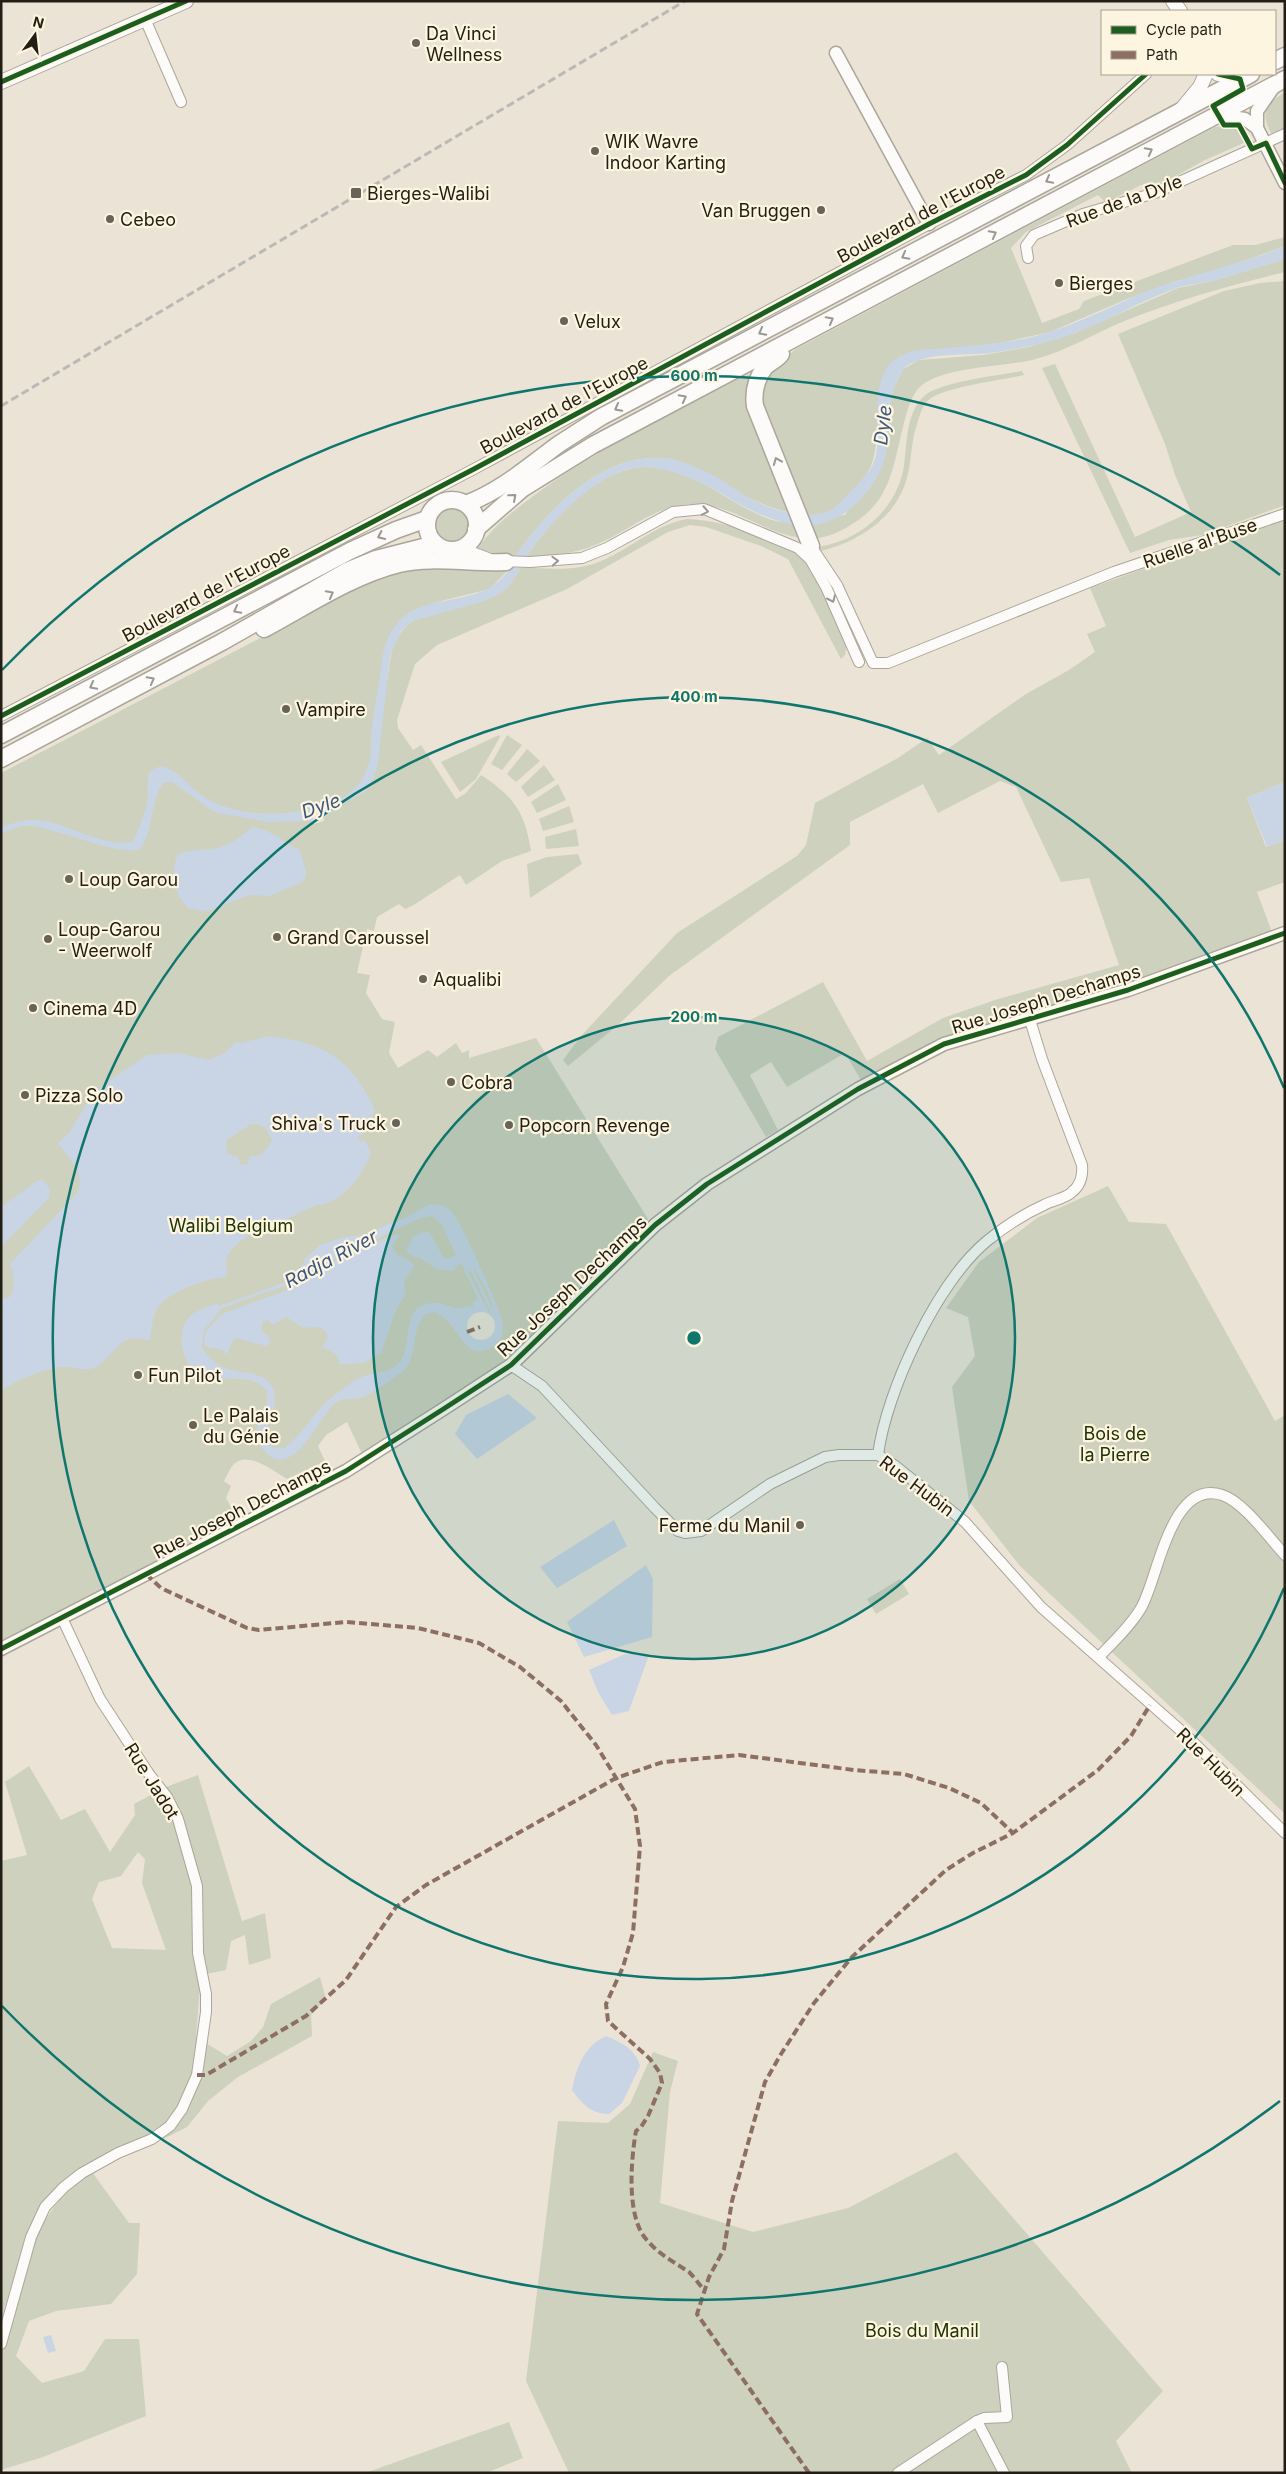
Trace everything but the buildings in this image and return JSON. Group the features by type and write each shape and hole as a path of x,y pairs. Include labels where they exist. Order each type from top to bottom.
{"highway":[{"name":"Boulevard de l'Europe","path":"1,735 350,551 396,530 427,519 432,509 440,502 450,500 466,504 484,497 601,417 1245,77"},
{"path":"476,529 522,489 558,465 1281,80"},
{"path":"786,343 779,357 766,366 757,382 754,397 755,406 809,540"},
{"path":"427,519 428,532 435,544 449,550 464,546 472,539 476,529 475,515 466,504"},
{"path":"1,759 222,642 347,571 376,559 435,544"},
{"path":"222,642 251,636 355,581 400,564 417,562 506,562"}],"main road":[{"path":"1,82 186,1"},
{"path":"1180,111 1200,86 1206,75"},
{"path":"1227,75 1245,77"}],"street":[{"path":"145,20 181,102"},
{"path":"836,54 928,224"},
{"name":"Boulevard de l'Europe","path":"1,716 474,469 928,224 1026,175 1067,146 1145,75"},
{"path":"1257,128 1257,111 1281,80"},
{"path":"1218,115 1245,119 1257,128 1285,183"},
{"name":"Rue de la Dyle","path":"1028,258 1026,246 1034,234 1083,214 1156,193 1285,134"},
{"path":"464,546 482,556 506,562 582,558 607,548 673,512 704,509 798,548 810,559 826,587 860,662"},
{"name":"Ruelle al'Buse","path":"809,540 837,585 873,663 888,663 1114,572 1285,514"},
{"name":"Rue Joseph Dechamps","path":"1,1649 346,1471 511,1365 655,1225 708,1184 858,1089 944,1044 1128,990 1285,933"},
{"path":"878,1455 880,1434 910,1354 933,1309 966,1263 992,1237 1029,1212 1070,1194 1081,1180 1082,1165 1042,1059 1030,1020"},
{"name":"Rue Hubin","path":"511,1365 542,1386 655,1508 678,1531 686,1533 701,1531 770,1484 825,1457 878,1455 894,1465 965,1522 1041,1607 1188,1736 1285,1833"},
{"path":"1099,1657 1141,1608 1176,1517 1196,1499 1216,1494 1227,1497 1244,1511 1285,1555"},
{"name":"Rue Jadot","path":"1,2344 31,2237 45,2207 64,2187 82,2173 118,2152 152,2139 170,2126 182,2109 197,2075 202,2052 207,2004 198,1953 198,1892 189,1854 174,1810 100,1699 62,1618"},
{"path":"898,2473 910,2469 977,2421 984,2418 1007,2417 1002,2367"},
{"path":"977,2421 1004,2473"}],"green space":[{"path":"1285,92 1285,139 1276,143 1267,124 1265,114 1267,104"},
{"path":"1232,125 1241,131 1246,142 1205,160 1156,187 1141,185 1106,203 1098,195 1026,232 1011,248 1042,323 1079,309 1084,301 1233,245 1255,245 1285,237 1285,246 1211,273 1176,281 1127,299 1050,332 1005,342 900,356 869,470 849,496 828,512 806,515 782,511 745,496 683,462 660,458 638,460 616,466 596,476 577,489 543,521 516,556 477,550 495,527 532,497 609,447 744,376 770,369 796,349 1215,127"},
{"path":"1285,259 1285,272 1185,299 1127,320 1044,357 954,372 926,382 917,390 910,403 886,487 870,510 842,530 823,537 804,538 786,535 712,506 681,505 647,517 604,541 585,549 526,557 548,528 576,499 609,477 626,470 644,467 666,470 689,477 748,510 776,521 799,521 845,515 887,446 887,416 894,387 903,369 919,360 983,355 1029,347 1075,333 1178,288 1213,281"},
{"path":"1285,281 1285,505 1203,535 1169,540 1130,553 1042,368 1055,364 1135,537 1191,512 1175,475 1165,444 1118,334 1224,291 1260,283"},
{"path":"1022,371 1024,375 949,390 928,400 922,410 913,439 905,484 891,509 881,520 858,537 818,552 818,547 834,543 862,530 885,509 894,496 904,466 910,420 917,404 923,397 941,387 955,383"},
{"path":"451,507 464,512 469,525 464,538 451,543 438,538 433,525 438,512"},
{"path":"1285,518 1285,782 1247,798 1266,847 1285,840 1285,882 1257,892 1272,932 1129,986 965,1034 862,1082 845,1053 787,1087 771,1062 750,1075 778,1130 766,1137 715,1049 718,1037 823,982 867,1061 943,1018 998,999 1119,965 1089,878 1061,882 1016,787 1000,781 938,813 923,784 850,822 850,845 669,976 618,1025 568,1066 563,1060 581,1036 677,933 797,856 806,845 815,803 898,758 927,738 939,755 1026,694 1069,670 1095,652 1087,634 1106,626 1090,588"},
{"name":"Walibi Belgium","path":"687,519 736,527 788,547 801,556 811,566 847,643 845,655 841,659 788,559 761,546 706,527 690,525 668,532 567,589 437,645 415,664 397,720 398,728 413,750 421,745 456,799 466,793 481,775 510,798 525,826 531,851 502,861 466,885 460,875 412,906 405,909 399,904 377,917 374,931 367,929 357,973 370,975 366,993 382,1019 395,1022 389,1053 398,1068 428,1050 437,1057 456,1043 462,1053 469,1050 469,1058 536,1038 648,1219 646,1227 501,1366 362,1454 347,1422 326,1435 318,1446 325,1461 287,1479 254,1461 240,1460 234,1464 224,1481 231,1486 226,1498 239,1521 2,1640 1,773 381,575 398,569 510,568 490,589 433,603 388,638 386,687 394,644 398,636 412,621 507,588 521,568 561,569 582,567 612,556 653,531"},
{"path":"499,735 500,737 476,779 460,792 441,762"},
{"path":"507,735 522,745 502,770 491,764"},
{"path":"527,749 540,761 516,782 507,774"},
{"path":"544,765 555,780 528,797 521,787"},
{"path":"558,784 566,800 537,813 531,802"},
{"path":"569,806 574,822 543,831 539,819"},
{"path":"576,829 579,846 546,849 545,837"},
{"path":"578,854 582,864 530,898 527,864 547,857"},
{"name":"Bois de la Pierre","path":"1108,1186 1129,1222 1166,1224 1275,1421 1285,1415 1285,1814 1020,1566 969,1501 952,1387 975,1356 968,1317 946,1308 979,1262 1037,1218"},
{"path":"900,1579 909,1594 876,1614 867,1599"},
{"path":"29,1766 61,1820 85,1809 110,1852 135,1815 134,1804 166,1787 198,1775 242,1921 265,1913 271,1958 249,1965 245,1935 231,1941 226,1970 201,1975 196,2037 227,2056 251,2041 263,2027 271,2004 320,1977 326,1999 311,2015 312,2036 238,2077 208,2101 187,2127 161,2140 155,2131 107,2154 46,2203 30,2226 2,2316 12,2319 30,2255 46,2220 57,2204 72,2188 92,2172 129,2223 140,2223 137,2274 111,2304 56,2311 29,2321 16,2356 42,2383 84,2371 105,2339 139,2339 146,2416 43,2457 1,2470 1,1861 27,1855 5,1782","holes":["138,1852 145,1859 142,1883 166,1950 112,1948 92,1899 99,1882 121,1876"]},
{"name":"Bois du Manil","path":"653,2052 678,2061 670,2092 660,2203 753,2232 848,2208 956,2152 1163,2391 1116,2441 1132,2473 569,2473 526,2381 558,2121 608,2123 630,2104"},
{"path":"509,2422 523,2458 486,2473 365,2473"}],"water":[{"name":"Dyle","path":"1285,246 1285,259 1213,281 1177,288 1151,298 1100,323 1055,340 997,352 937,356 926,358 905,367 893,391 887,447 880,471 874,483 857,503 836,518 825,523 808,526 790,524 773,519 757,513 700,482 667,470 646,467 629,469 611,476 594,486 562,513 526,557 516,556 543,521 577,489 596,476 616,466 638,460 667,458 689,464 717,477 751,499 781,511 803,515 827,512 845,498 872,466 877,445 877,410 880,386 888,366 899,357 913,351 1001,343 1036,336 1084,319 1160,286 1244,261"},
{"path":"510,568 521,568 507,588 496,596 478,603 412,621 401,631 390,656 378,764 373,780 365,792 338,806 325,817 315,821 267,822 214,812 172,782 163,783 159,790 146,839 141,847 136,850 115,849 34,826 22,826 1,833 1,827 23,821 36,820 60,825 108,841 132,842 147,806 148,774 159,767 167,768 176,773 196,791 210,800 222,806 247,812 286,813 334,802 354,790 367,770 383,655 386,642 392,630 408,614 422,607 469,596 484,590 498,582"},
{"path":"1285,782 1285,840 1267,847 1247,798"},
{"path":"253,827 271,833 300,850 306,872 305,879 301,883 269,896 249,895 206,912 188,908 179,896 175,882 174,868 178,854 223,847"},
{"path":"269,1036 288,1039 321,1049 334,1056 346,1066 366,1092 375,1110 363,1134 358,1137 360,1142 365,1140 371,1154 356,1180 335,1200 316,1205 269,1228 258,1230 245,1238 234,1247 227,1257 226,1267 228,1273 223,1278 198,1283 162,1302 154,1315 149,1341 138,1338 130,1339 116,1348 98,1366 90,1369 55,1368 25,1377 1,1389 1,1299 10,1297 13,1289 10,1264 78,1192 80,1185 75,1166 58,1143 69,1133 90,1098 103,1085 147,1055 178,1053 208,1060 224,1053 236,1042 241,1043","holes":["256,1124 266,1128 272,1140 263,1153 249,1157 248,1164 241,1165 238,1157 228,1154 227,1140 250,1125"]},
{"path":"38,1180 42,1180 50,1188 49,1198 1,1247 1,1207"},
{"name":"Radja River","path":"429,1205 440,1205 448,1208 462,1229 502,1318 503,1330 499,1341 485,1350 478,1351 472,1349 467,1346 455,1329 443,1317 435,1312 426,1314 418,1326 412,1355 405,1369 364,1397 342,1400 335,1403 303,1446 293,1455 283,1460 273,1458 262,1448 257,1432 266,1404 266,1390 258,1383 248,1380 213,1378 202,1375 193,1369 186,1359 182,1346 182,1333 187,1320 200,1310 217,1303 220,1311 204,1330 202,1347 210,1358 220,1365 229,1369 257,1375 271,1385 275,1401 267,1433 273,1447 284,1448 325,1403 352,1382 388,1370 398,1364 406,1347 412,1317 417,1309 425,1304 437,1303 455,1308 473,1307 473,1303 478,1299 463,1267 467,1270 489,1313 495,1315 489,1295 475,1269 469,1271 460,1263 453,1271 437,1269 419,1257 416,1258 406,1252 413,1237 425,1231 430,1233 443,1257 447,1259 456,1255 442,1225 432,1216 420,1218 332,1260 304,1281 292,1286 291,1281 301,1271 298,1271 306,1258 320,1245 344,1237 364,1235 401,1220"},
{"path":"398,1234 399,1237 392,1245 393,1249 399,1257 402,1256 415,1266 404,1280 405,1295 396,1310 381,1353 364,1363 340,1364 336,1354 322,1347 328,1337 324,1330 318,1327 303,1328 286,1317 273,1325 268,1320 263,1322 261,1330 271,1342 266,1346 236,1338 232,1342 227,1355 223,1350 204,1346 205,1332 222,1314 295,1287 335,1261 364,1246"},
{"path":"508,1394 537,1418 477,1459 455,1434 466,1415"},
{"path":"614,1520 627,1546 557,1588 540,1567"},
{"path":"646,1565 653,1579 652,1637 584,1657 567,1622"},
{"path":"625,1654 649,1655 629,1711 612,1715 598,1692 589,1670"},
{"path":"606,2036 627,2047 635,2055 640,2066 622,2103 609,2114 603,2114 588,2107 579,2100 572,2090 582,2058 598,2040"},
{"path":"51,2335 56,2351 48,2353 43,2337"}],"pier":[{"path":"321,803 324,821 314,824 311,806"},
{"path":"481,1312 491,1316 495,1326 491,1336 481,1340 471,1336 467,1326 471,1316"}],"waterway":[{"name":"Radja River","path":"427,1212 441,1215 466,1257 497,1322 495,1337 486,1344 480,1346 474,1344 448,1312 439,1308 424,1310 413,1322 408,1353 397,1371 336,1399 321,1413 305,1437 290,1449 280,1454 269,1449 263,1441 262,1433 270,1405 271,1395 268,1387 263,1382 255,1379 205,1370 189,1353 195,1332 207,1312 296,1280 330,1257 427,1212"}],"railway":[{"path":"1,406 685,1"}],"marked path":[{"path":"467,1332 480,1327"},
{"path":"146,1574 161,1588 247,1628 259,1630 346,1622 418,1628 479,1643 520,1667 561,1701 596,1745 635,1809 640,1846 633,1933 623,1967 606,2004 608,2021 650,2059 660,2073 662,2083 648,2116 636,2131 632,2171 635,2216 646,2239 666,2257 689,2272 704,2290"},
{"path":"809,2473 697,2314 709,2277 724,2249 732,2201 765,2082 814,2003 852,1957 946,1870 973,1853 1013,1833 1098,1770 1131,1736 1150,1705"},
{"path":"197,2075 206,2075 306,2016 346,1980 396,1907 426,1885 616,1778 663,1762 739,1755 854,1770 904,1774 949,1788 981,1803 1013,1833"}],"cycle path":[{"path":"1,82 186,1"},
{"path":"1,716 474,469 929,224 1026,175 1067,145 1145,75"},
{"path":"1222,75 1240,79 1243,89 1213,106 1224,125 1239,125 1252,149 1266,143 1285,183"},
{"path":"1,1649 346,1471 511,1365 655,1225 707,1184 858,1089 944,1044 1128,990 1285,933"}],"place":[{"name":"Da Vinci Wellness","path":"416,43"},
{"name":"WIK Wavre Indoor Karting","path":"595,151"},
{"name":"Bierges-Walibi","path":"356,193"},
{"name":"Van Bruggen","path":"821,210"},
{"name":"Cebeo","path":"110,219"},
{"name":"Bierges","path":"1059,283"},
{"name":"Velux","path":"564,321"},
{"name":"Vampire","path":"286,709"},
{"name":"Loup Garou","path":"69,879"},
{"name":"Grand Caroussel","path":"277,937"},
{"name":"Loup-Garou - Weerwolf","path":"48,939"},
{"name":"Aqualibi","path":"423,979"},
{"name":"Cinema 4D","path":"33,1008"},
{"name":"Cobra","path":"451,1082"},
{"name":"Pizza Solo","path":"25,1095"},
{"name":"Shiva's Truck","path":"396,1123"},
{"name":"Popcorn Revenge","path":"509,1125"},
{"name":"Fun Pilot","path":"138,1375"},
{"name":"Le Palais du Génie","path":"193,1425"},
{"name":"Ferme du Manil","path":"800,1525"}]}
